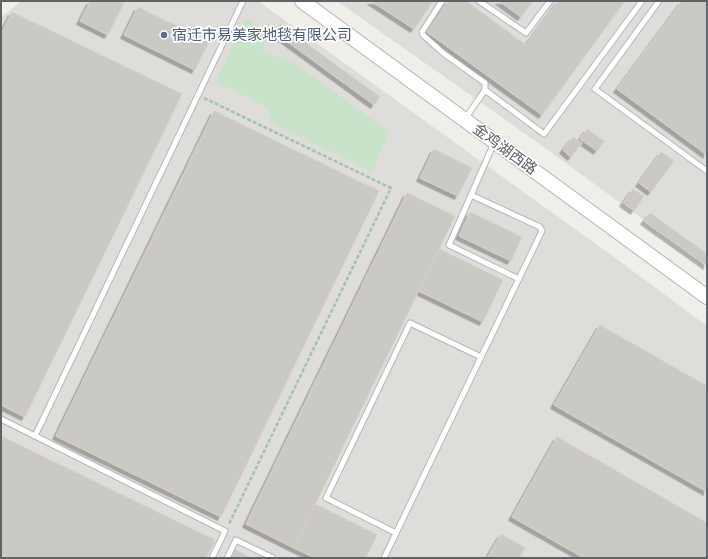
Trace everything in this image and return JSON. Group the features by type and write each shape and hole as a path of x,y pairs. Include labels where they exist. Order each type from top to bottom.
{"street":[{"name":"金鸡湖西路","path":"302,1 707,297"}],"lane":[{"path":"35,436 243,1"},
{"path":"442,1 422,32 423,35 443,53 485,83 485,90 465,120"},
{"path":"480,1 526,33 550,1"},
{"path":"485,90 544,134 642,1"},
{"path":"659,1 595,89 707,171"},
{"path":"494,142 448,245 518,279"},
{"path":"384,558 518,279 541,236 542,231 540,227 471,195"},
{"path":"396,533 326,498 403,337 410,323 481,357"},
{"path":"1,419 225,531 212,558"},
{"path":"226,558 236,540 273,558"}],"path":[{"path":"198,95 391,188 225,531"}],"shaded area":[{"path":"22,1 258,1 614,257 707,326 707,558 1,558 1,17"},
{"path":"337,1 707,1 707,266 541,145"}],"green space":[{"path":"246,18 268,34 262,51 295,63 389,132 372,172 270,122 268,108 215,82"}],"building":[{"path":"90,1 125,1 108,35 80,21"},
{"path":"371,1 433,1 414,29"},
{"path":"449,1 466,1 526,45 558,1 625,1 542,115 427,32"},
{"path":"499,1 533,1 521,17"},
{"path":"682,1 707,1 707,155 617,89"},
{"path":"138,7 209,42 195,70 124,35"},
{"path":"12,12 182,94 25,417 1,405 1,34"},
{"path":"280,24 380,97 374,105 274,32"},
{"path":"214,111 379,191 221,517 56,436"},
{"path":"587,129 604,141 597,151 580,139"},
{"path":"573,137 582,143 571,157 563,150"},
{"path":"434,149 472,168 458,196 420,178"},
{"path":"661,152 674,161 651,192 639,183"},
{"path":"633,189 644,196 634,211 623,203"},
{"path":"407,193 455,216 294,548 246,524"},
{"path":"470,212 522,237 511,261 459,236"},
{"path":"650,213 707,254 707,266 644,221"},
{"path":"439,249 503,280 483,322 419,291"},
{"path":"600,325 707,386 707,492 554,405"},
{"path":"1,436 215,540 206,558 1,558"},
{"path":"557,437 707,523 707,558 584,558 512,517"},
{"path":"315,504 377,535 366,558 315,558 294,548"},
{"path":"501,534 525,548 519,558 487,558"},
{"path":"235,550 252,558 231,558"}],"place":[{"name":"宿迁市易美家地毯有限公司","path":"164,35"}]}
